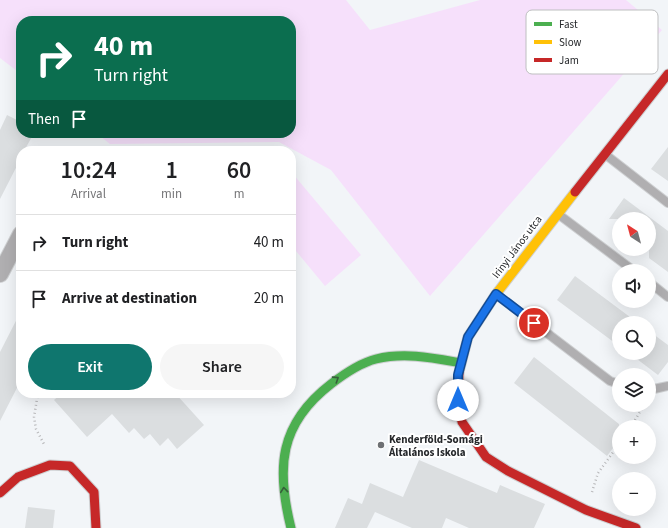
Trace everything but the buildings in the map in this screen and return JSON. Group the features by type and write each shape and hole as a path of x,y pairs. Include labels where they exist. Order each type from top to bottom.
{"street":[{"name":"Irinyi János utca","path":"636,528 586,510 508,471 486,458 462,422 458,400 458,375 468,337 496,294 668,74"},
{"path":"0,274 16,244"},
{"path":"291,528 286,511 282,470 287,438 297,418 321,389 349,371 376,359 428,356 461,363"},
{"path":"0,493 18,477 50,465 70,466 94,492 96,528"}],"lane":[{"path":"605,155 668,203"},
{"path":"558,213 625,264"},
{"path":"656,288 668,297"},
{"path":"496,294 612,382"},
{"path":"656,389 668,386"}],"path":[{"path":"36,429 34,417 37,398"},
{"path":"586,510 598,473 612,454"}],"shaded area":[{"path":"0,0 346,0 370,30 480,0 626,0 638,10 526,10 526,74 624,74 430,296 331,170 296,151 296,146 286,146 279,142 110,144 102,138 296,138 296,16 16,16 16,70 0,58"},
{"path":"658,27 662,30 658,35"},
{"path":"296,178 361,255 325,286 296,251"}],"traffic: fast":[{"path":"291,528 286,506 284,486 283,467 286,448 292,431 301,415 314,399 331,384 347,373 364,363 376,359 408,356 461,363"}],"traffic: slow":[{"path":"459,372 468,337 496,294 575,192"}],"traffic: jam":[{"path":"575,192 668,74"},
{"path":"459,372 458,400 462,422 486,457 508,471 586,510 636,528"},
{"path":"0,493 18,477 50,465 70,466 94,492 96,528"}],"place":[{"name":"Kenderföld-Somági Általános Iskola","path":"381,445"}],"route":[{"path":"458,400 458,375 468,337 496,294 534,323"}]}
